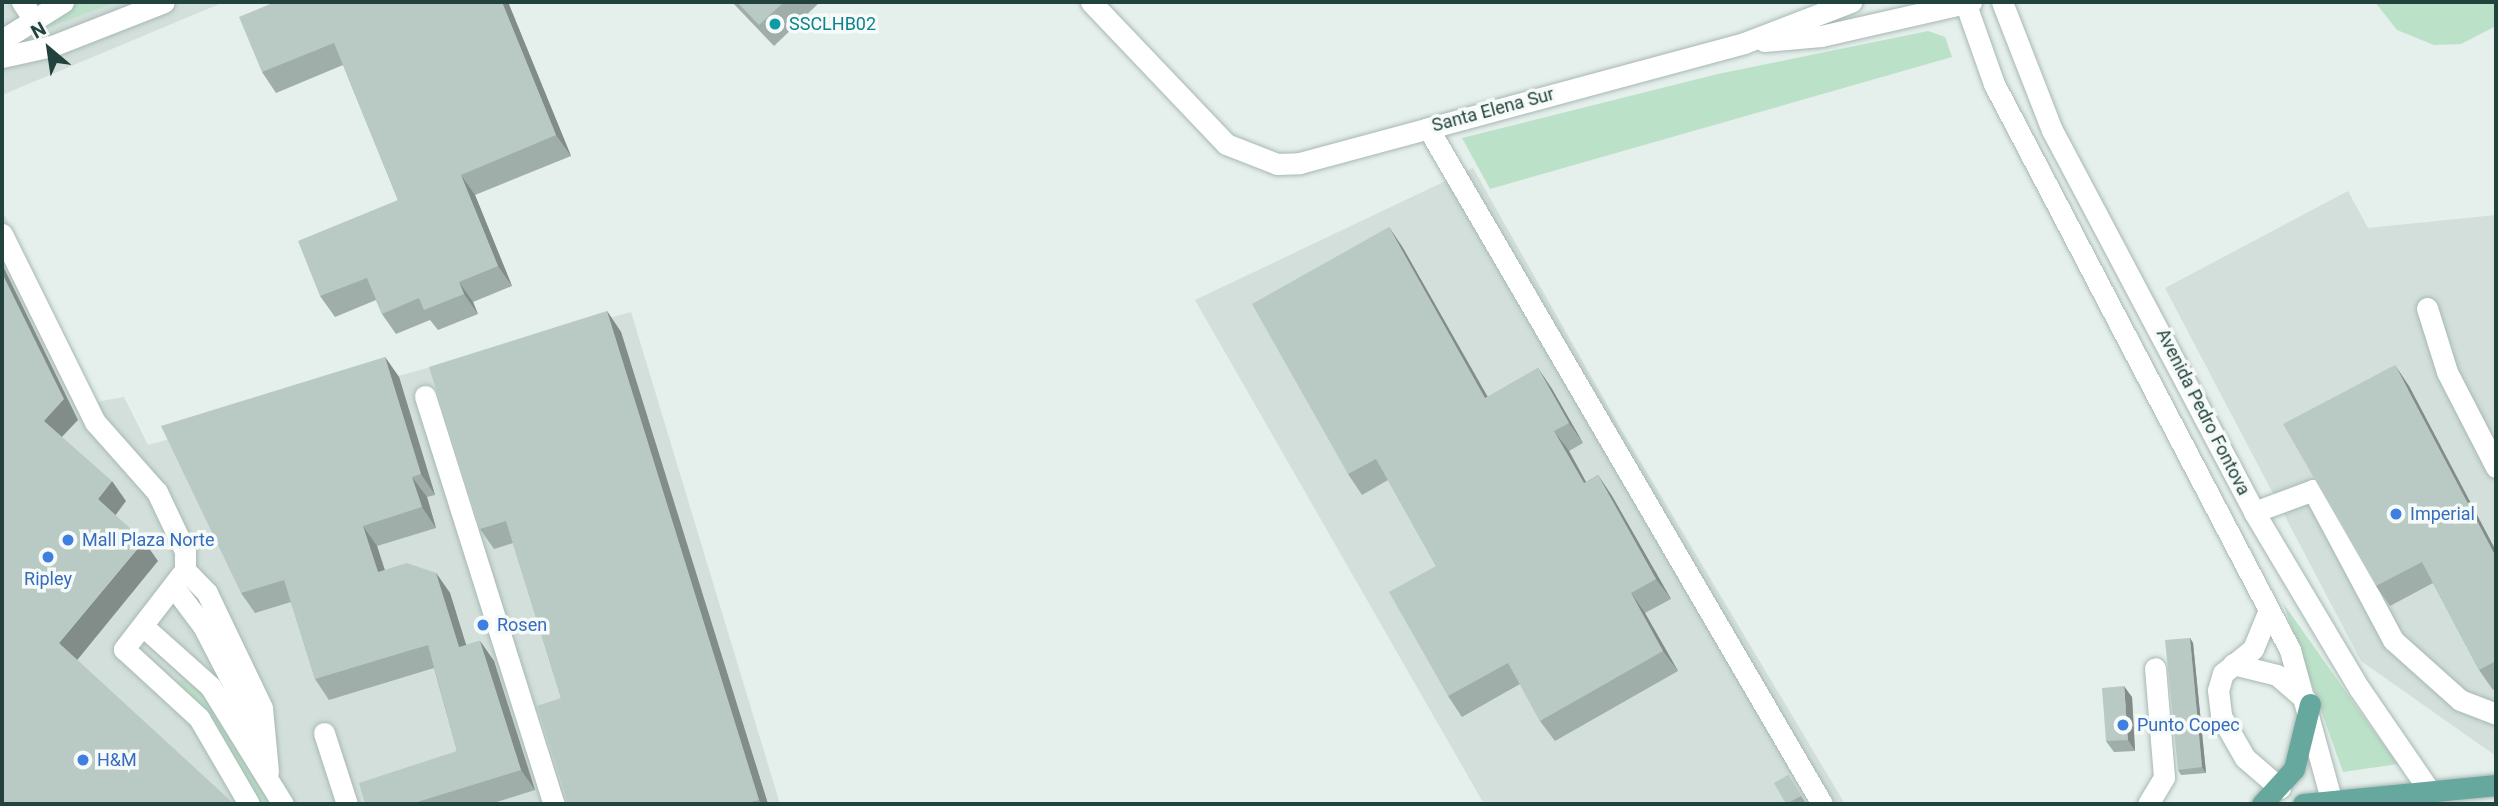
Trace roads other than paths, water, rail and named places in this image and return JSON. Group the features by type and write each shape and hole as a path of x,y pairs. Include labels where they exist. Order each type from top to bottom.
{"main road":[{"path":"2262,804 2280,788 2303,744 2309,704"},
{"path":"2303,804 2434,799 2496,785"}],"street":[{"path":"22,2 34,20"},
{"path":"2,40 63,2"},
{"path":"2,57 52,46 164,2"},
{"name":"Santa Elena Sur","path":"1091,2 1213,132 1242,154 1300,163 1744,43 1851,2"},
{"name":"Avenida Pedro Fontova","path":"1965,2 1994,84 2269,610 2309,704 2333,803"},
{"name":"Santa Elena Sur","path":"1744,43 1821,36 1972,2"},
{"name":"Avenida Pedro Fontova","path":"2002,2 2052,130 2254,512 2359,688 2434,799"},
{"path":"1428,128 1822,804"},
{"path":"2,234 95,422 164,504 181,539 185,570 207,593 262,708 268,772"},
{"path":"2427,307 2447,372 2496,467"},
{"path":"425,396 554,804"},
{"path":"2254,512 2313,490 2393,640 2460,700 2496,715"},
{"path":"185,570 124,649 200,718 249,804"},
{"path":"179,594 202,624 256,726 268,772"},
{"path":"2269,610 2253,649 2233,664 2218,690 2211,716 2245,758 2280,788"},
{"path":"144,626 210,687 268,772 283,804"},
{"path":"2233,664 2277,675 2309,704"},
{"path":"2148,804 2164,778 2168,719 2155,668"},
{"path":"324,733 347,804"}],"place":[{"name":"SSCLHB02","path":"775,24"},
{"name":"Imperial","path":"2396,514"},
{"name":"Mall Plaza Norte","path":"68,540"},
{"name":"Ripley","path":"48,557"},
{"name":"Rosen","path":"483,625"},
{"name":"Punto Copec","path":"2123,725"},
{"name":"H&M","path":"83,760"}]}
